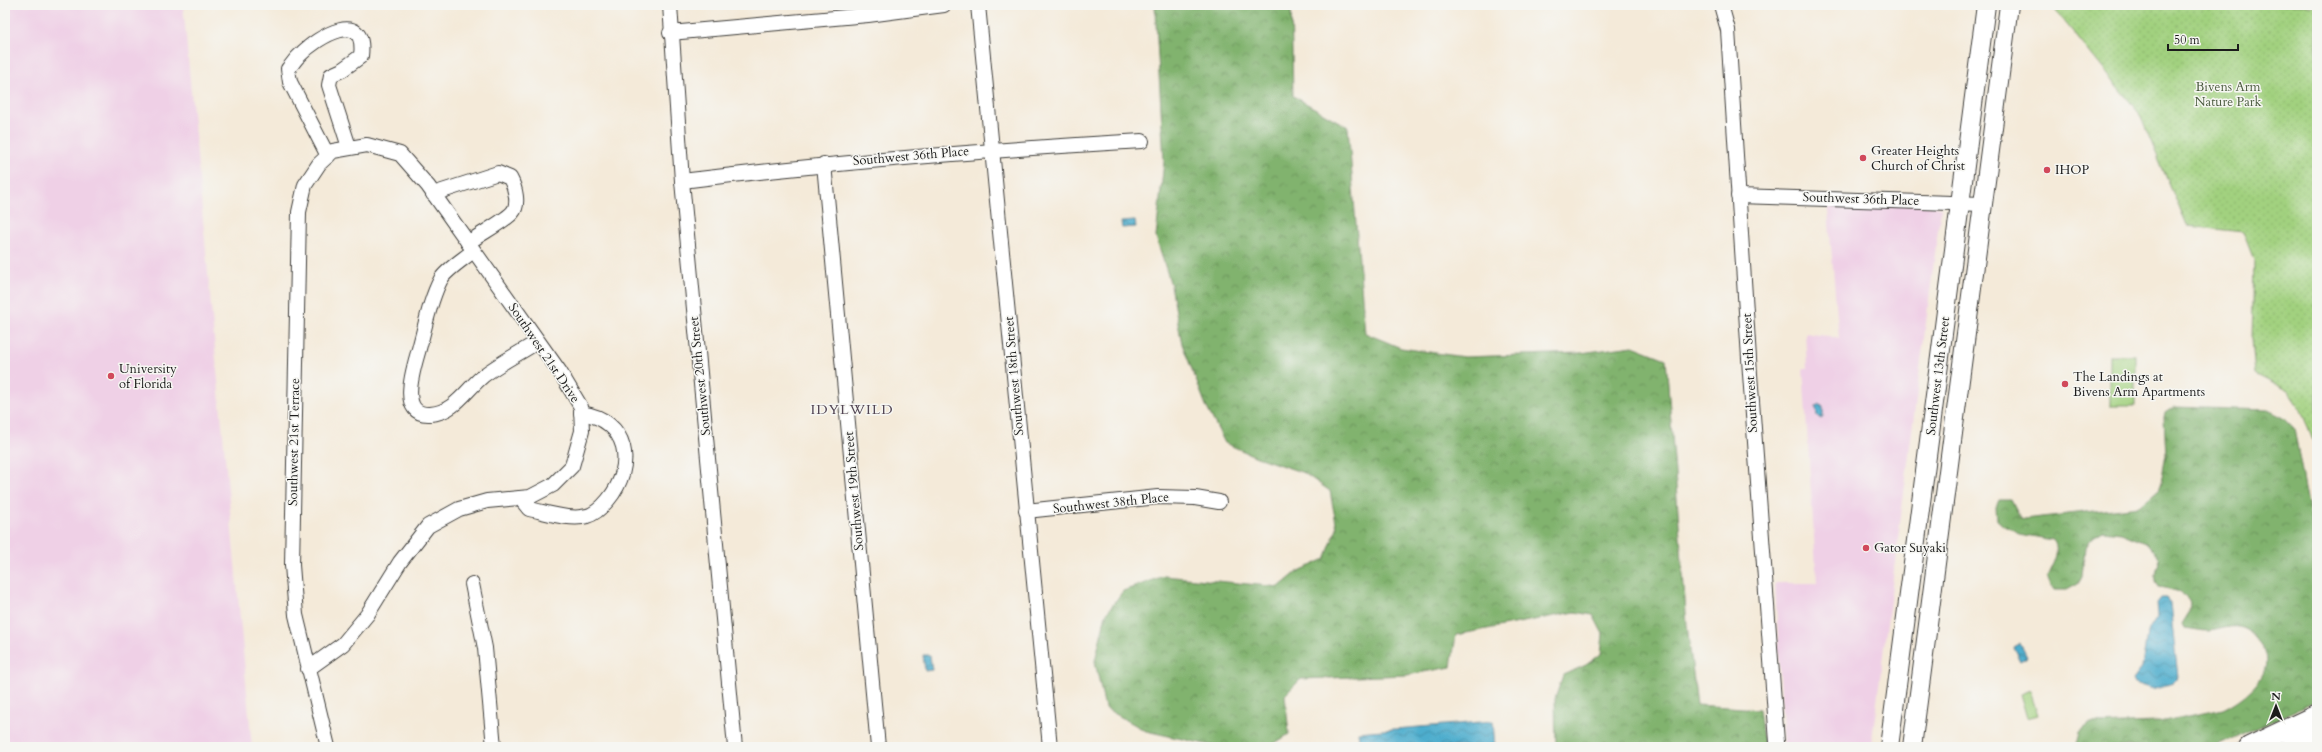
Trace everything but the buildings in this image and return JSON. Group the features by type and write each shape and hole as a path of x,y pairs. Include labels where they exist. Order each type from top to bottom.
{"highway":[{"path":"2249,747 2317,715"},
{"path":"2292,747 2317,736"}],"main road":[{"name":"Southwest 13th Street","path":"1889,747 1986,5"},
{"name":"Southwest 13th Street","path":"1912,747 2009,5"},
{"path":"1941,348 1964,352"},
{"path":"1911,575 1934,584"}],"street":[{"name":"Southwest 20th Street","path":"670,5 670,32 682,181 735,747"},
{"path":"670,32 868,15 944,5"},
{"name":"Southwest 18th Street","path":"978,5 1050,747"},
{"name":"Southwest 15th Street","path":"1721,5 1728,30 1738,196 1777,742"},
{"path":"328,156 290,82 288,70 300,55 324,36 336,30 346,29 353,30 360,36 362,47 361,56 342,70 331,75 329,85 344,148"},
{"name":"Southwest 36th Place","path":"682,181 824,164 992,149 1142,141"},
{"name":"Southwest 21st Drive","path":"308,669 343,644 367,615 400,562 428,526 466,507 487,501 530,497 553,485 572,466 582,431 581,407 560,372 537,342 433,194 400,154 367,145 344,148"},
{"name":"Southwest 21st Terrace","path":"328,747 296,615 292,565 299,212 305,185 319,164 328,156 344,148"},
{"name":"Southwest 19th Street","path":"824,164 878,747"},
{"path":"433,194 498,173 510,178 516,194 516,203 513,213 470,247 442,277 423,326 420,347 412,372 409,390 414,407 422,413 430,414 447,410 484,376 537,342"},
{"name":"Southwest 36th Place","path":"1738,196 1960,202 1983,204"},
{"path":"520,498 529,510 561,516 586,516 603,506 616,490 626,462 624,447 618,434 607,421 594,415 581,413"},
{"name":"Southwest 38th Place","path":"1026,511 1158,497 1195,498 1219,502"},
{"path":"472,584 485,648 494,747"}],"shaded area":[{"name":"University of Florida","path":"5,5 183,5 252,747 5,747"},
{"path":"1827,199 1941,207 1871,747 1784,747 1775,583 1817,583 1803,368 1807,368 1805,333 1839,338"}],"green space":[{"path":"1155,5 1291,5 1293,96 1348,127 1365,333 1401,348 1464,357 1581,353 1633,346 1666,359 1687,625 1697,705 1759,709 1764,747 1556,747 1555,699 1563,675 1586,665 1601,654 1603,634 1593,615 1575,612 1456,635 1451,667 1407,675 1301,679 1285,695 1289,734 1269,747 1209,745 1146,731 1105,708 1095,661 1106,614 1123,591 1164,576 1279,587 1297,572 1325,559 1337,528 1330,491 1304,473 1257,457 1225,443 1207,408 1182,344 1171,285 1156,237 1164,161"},
{"name":"Bivens Arm Nature Park","path":"2051,5 2317,5 2317,451 2301,410 2288,391 2255,374 2252,339 2254,260 2243,232 2187,226 2139,113"},
{"path":"2110,355 2135,355 2135,406 2110,406"},
{"path":"2174,407 2268,410 2284,418 2294,428 2317,553 2317,701 2215,747 2075,747 2079,732 2090,724 2159,722 2223,709 2250,691 2263,674 2266,664 2265,654 2260,644 2251,633 2241,627 2209,631 2184,628 2182,624 2190,611 2191,602 2185,596 2176,591 2158,587 2155,577 2159,558 2146,543 2121,533 2103,531 2090,539 2085,547 2082,577 2078,584 2067,590 2054,590 2047,577 2056,554 2053,540 2020,534 2004,526 1997,520 1996,507 1999,500 2011,500 2020,518 2024,519 2139,506 2158,490 2161,482 2166,455 2164,417 2165,413"},
{"path":"2030,690 2038,715 2027,718 2020,694"}],"water":[{"path":"1135,221 1136,227 1122,228 1121,222"},
{"path":"1820,404 1823,407 1823,416 1821,419 1817,416 1816,407"},
{"path":"2161,597 2167,597 2170,604 2178,677 2173,683 2153,689 2135,683 2133,679 2142,667 2147,633 2158,616 2157,602"},
{"path":"2020,643 2027,657 2020,661 2013,647"},
{"path":"923,655 930,655 932,670 925,671"},
{"path":"1493,721 1495,747 1360,747 1358,732"}],"place":[{"name":"Greater Heights Church of Christ","path":"1863,158"},
{"name":"IHOP","path":"2047,170"},
{"name":"University of Florida","path":"111,376"},
{"name":"The Landings at Bivens Arm Apartments","path":"2065,384"},
{"name":"Gator Suyaki","path":"1866,548"}],"district":[{"name":"IDYLWILD","path":"852,409"}]}
